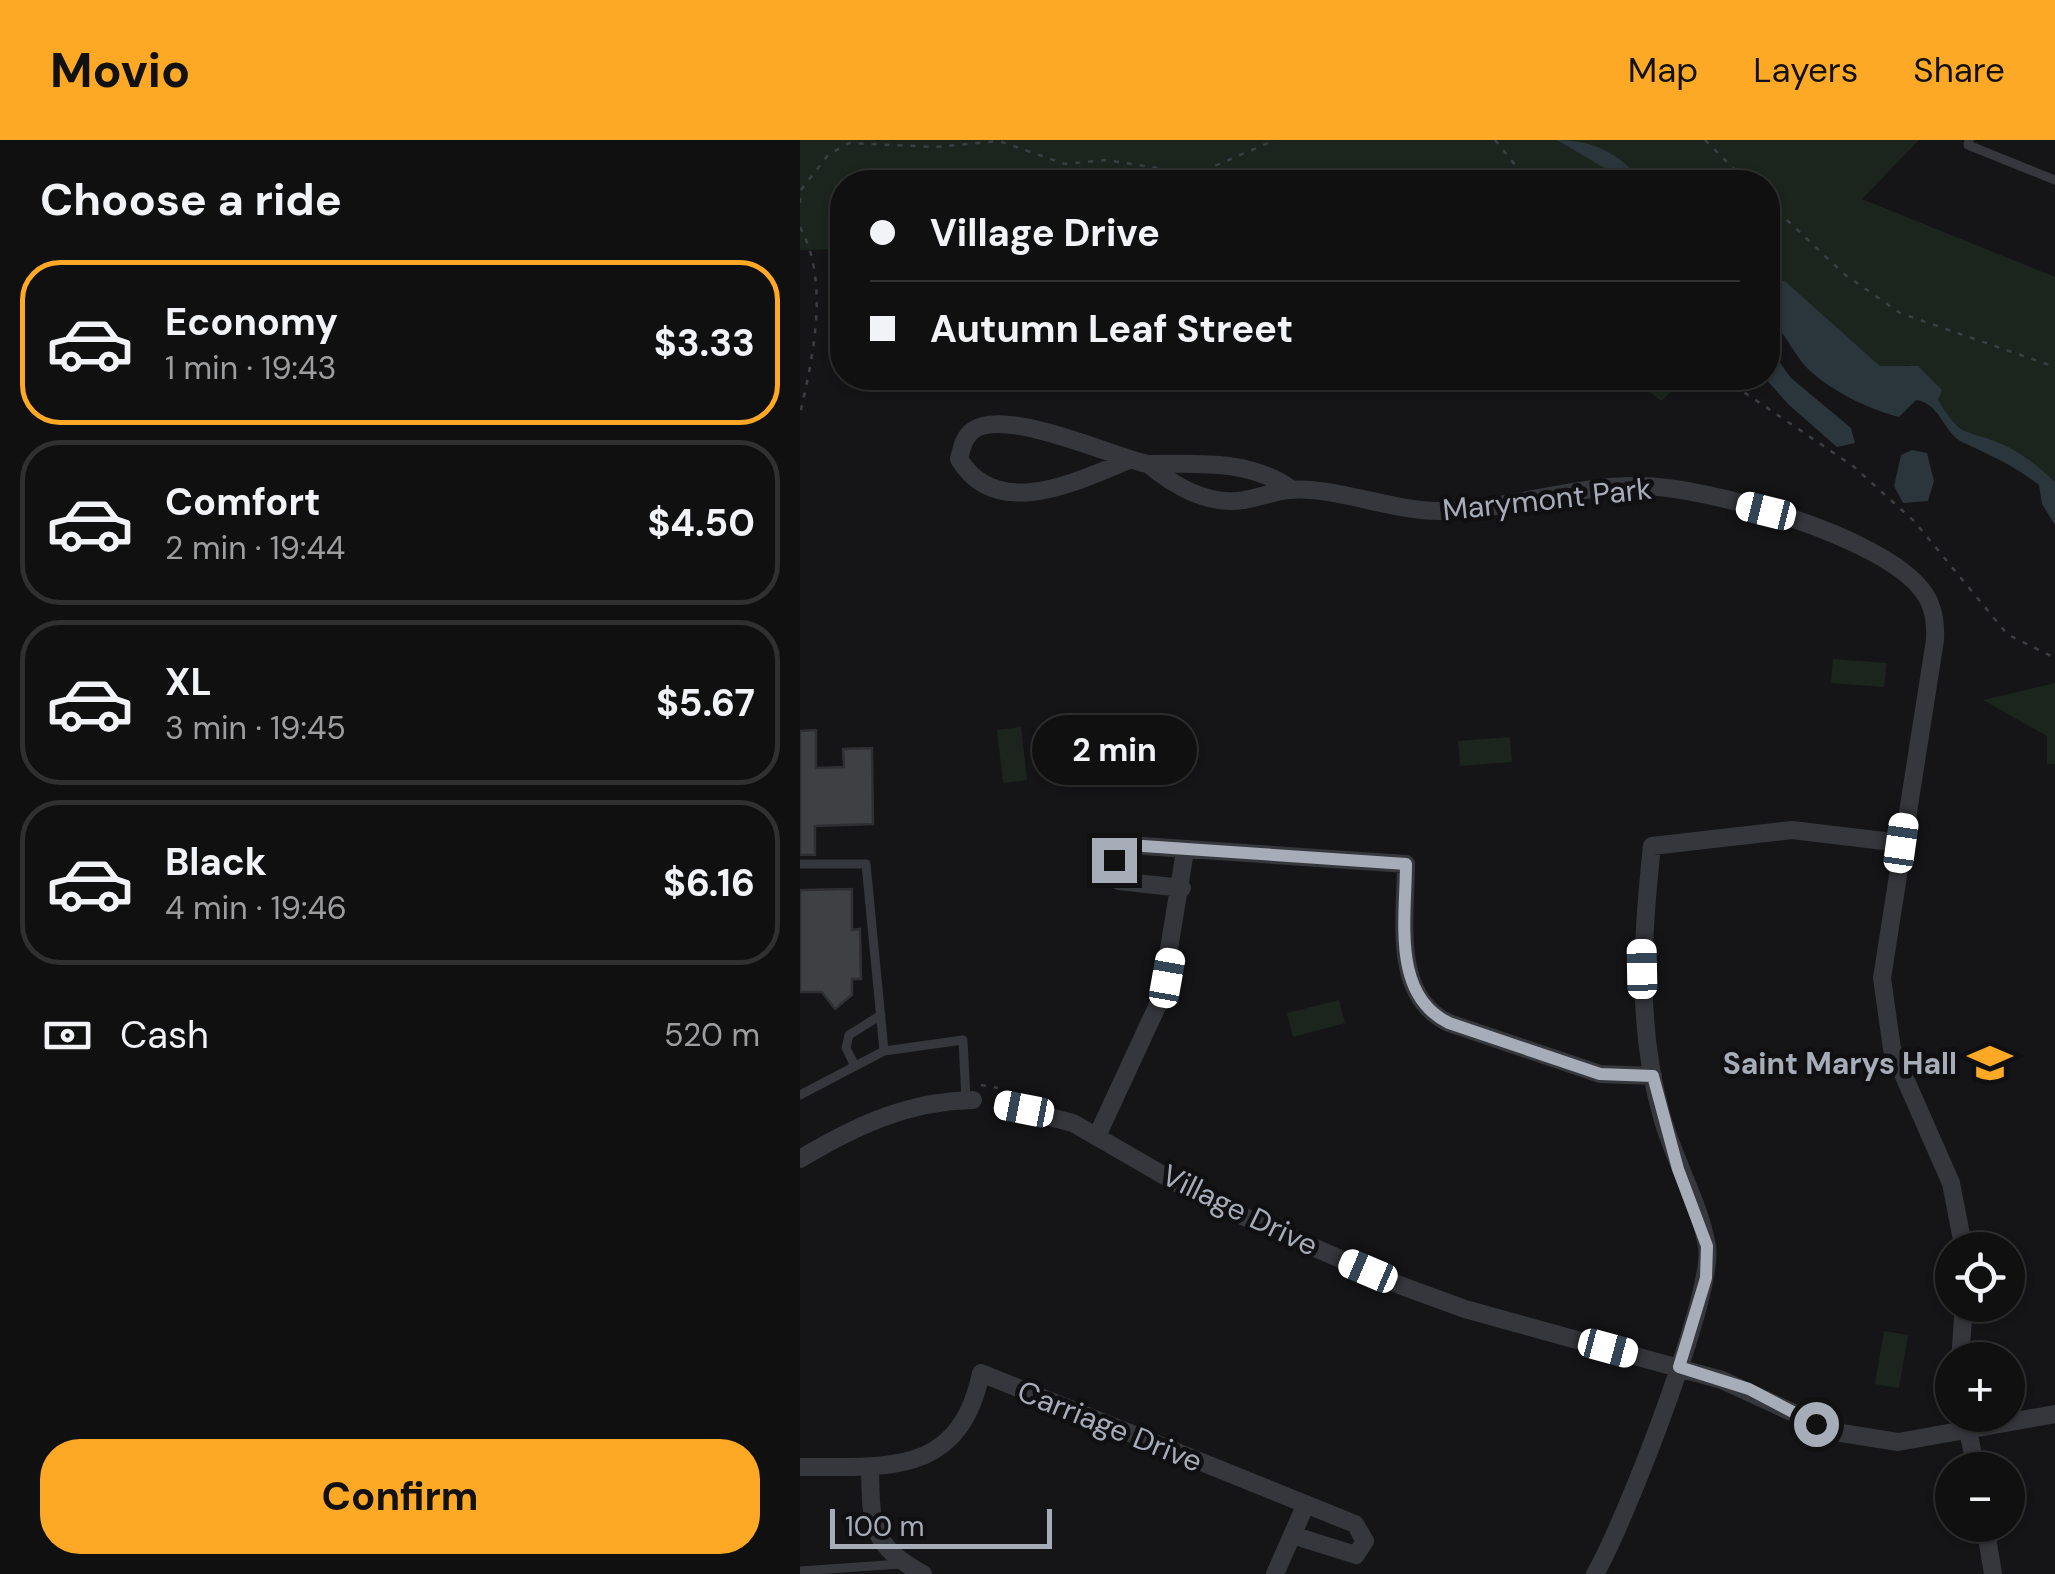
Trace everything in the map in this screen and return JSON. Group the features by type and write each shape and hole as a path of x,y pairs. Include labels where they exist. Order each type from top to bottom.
{"street":[{"name":"Marymont Park","path":"1139,462 1041,493 1000,491 968,474 959,459 963,441 974,429 1009,424 1139,462 1248,467 1272,476 1290,489"},
{"name":"Marymont Park","path":"1139,462 1168,481 1226,502 1290,489 1433,511 1470,511 1620,487 1662,487 1813,526 1898,568 1931,604 1934,640 1883,948 1886,1020 1913,1106 1951,1184 1960,1232"},
{"path":"1595,1574 1679,1367 1706,1278 1707,1246 1672,1151 1653,1076 1642,999 1642,939 1652,846 1792,830 1901,843"},
{"path":"1182,888 1119,881 1114,868 1119,850 1128,845 1406,864 1408,968 1414,992 1428,1010 1449,1023 1600,1074 1653,1076"},
{"path":"1098,1134 1161,998 1186,851"},
{"path":"800,1158 875,1118 915,1106 970,1100"},
{"name":"Village Drive","path":"1004,1105 1046,1113 1098,1134 1208,1201 1402,1286 1465,1309 1749,1389 1816,1424 1856,1438 1898,1442 1935,1432"},
{"name":"Carriage Drive","path":"800,1467 870,1468 917,1460 946,1442 969,1413 981,1373 1355,1524 1363,1532 1364,1550 1346,1555 1292,1535"},
{"name":"Village Drive","path":"2025,1417 2055,1414"},
{"path":"870,1468 872,1522 887,1550 922,1574"},
{"path":"1276,1574 1305,1506"},
{"path":"1988,1542 1993,1574"}],"lane":[{"path":"1970,140 1968,146 2055,180"},
{"path":"800,864 866,864 884,1051"},
{"path":"854,1064 846,1048 848,1035 881,1015"},
{"path":"800,1094 884,1051 964,1040 970,1100"},
{"path":"800,1571 904,1564"}],"path":[{"path":"800,203 802,190 828,155 849,143 934,148 999,140 1065,164 1106,160 1170,170"},
{"path":"1205,170 1275,140"},
{"path":"1495,140 1519,170"},
{"path":"1704,140 1735,170"},
{"path":"1780,213 1844,274 1900,314 2055,367"},
{"path":"800,227 812,248 815,271 815,344 800,414"},
{"path":"1741,390 1853,466 1914,521 2007,634 2055,658"},
{"path":"970,1100 974,1084 979,1084 1004,1090 1004,1105"}],"shaded area":[{"path":"800,140 1919,140 1862,199 2055,277 2055,482 2001,443 1974,438 1949,419 1908,365 1891,369 1880,366 1787,283 1780,289 1780,170 830,170 830,249 800,250"},
{"path":"1557,140 1605,150 1631,170 1608,170"},
{"path":"1780,280 1880,366 1918,366 1942,390 1938,400 1960,428 2009,447 2043,471 2055,482 2055,525 2042,504 2039,485 1962,442 1931,406 1916,400 1899,417 1875,409 1827,384 1802,362 1780,330"},
{"path":"1780,363 1791,378 1851,428 1855,443 1837,447 1776,390 1780,390"},
{"path":"1648,390 1673,390 1661,401"},
{"path":"1912,450 1927,453 1934,481 1928,501 1903,503 1894,486 1901,455"},
{"path":"1833,659 1887,663 1884,687 1831,683"},
{"path":"2055,683 2055,764 2047,764 2047,736 1983,700"},
{"path":"1021,727 1027,780 1003,783 997,730"},
{"path":"1510,737 1512,762 1460,766 1458,741"},
{"path":"1339,1000 1345,1023 1293,1037 1287,1013"},
{"path":"1884,1331 1908,1335 1899,1388 1875,1384"}],"building":[{"path":"816,730 816,768 844,767 843,749 872,748 873,824 815,826 815,855 800,855 800,731"},
{"path":"852,889 852,930 860,929 861,979 852,979 852,995 835,1009 822,992 800,992 800,890"}],"place":[{"name":"Saint Marys Hall","path":"1990,1063"}],"route":[{"path":"1114,860 1119,850 1128,845 1406,864 1406,955 1414,992 1428,1010 1449,1023 1600,1074 1653,1076 1678,1169 1707,1246 1702,1298 1679,1367 1749,1389 1816,1424"}]}
